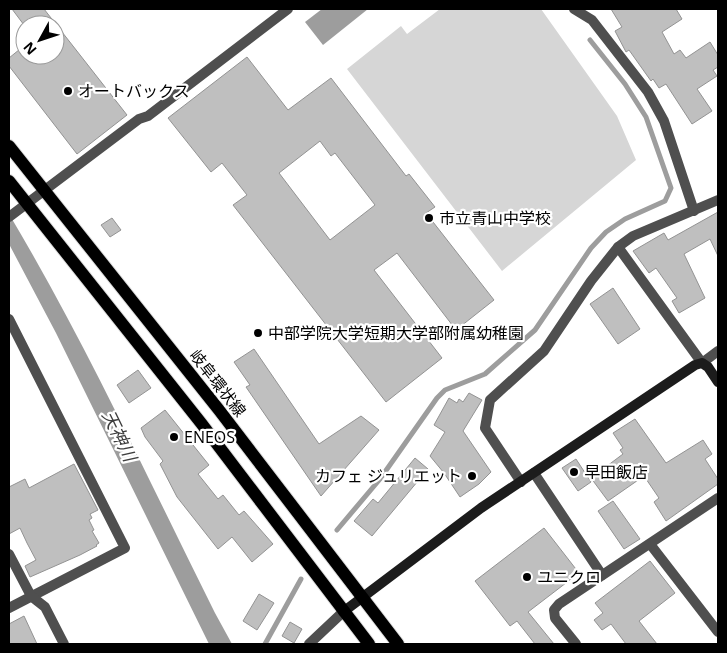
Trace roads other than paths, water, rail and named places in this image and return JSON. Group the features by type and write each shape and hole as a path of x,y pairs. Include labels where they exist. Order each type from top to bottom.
{"main road":[{"name":"岐阜環状線","path":"9,146 219,410 398,644"},
{"path":"9,181 23,207 201,423 369,644"}],"street":[{"path":"9,217 139,120 148,116 288,9"},
{"path":"574,9 592,20 648,92 664,122 694,211"},
{"path":"521,482 485,428 490,400 544,351 596,274 618,247 633,236 718,200"},
{"path":"618,247 702,363 708,367 718,382"},
{"path":"9,319 125,548 9,608"},
{"path":"309,644 361,597 481,508 718,351"},
{"path":"534,473 602,575"},
{"path":"576,644 556,618 554,610 559,604 718,498"},
{"path":"650,544 718,632"},
{"path":"9,554 31,596 45,607 64,644"}],"water":[{"path":"322,9 368,9 323,45 305,22"},
{"name":"天神川","path":"9,214 90,362 232,644 209,644 56,333 9,244"}],"waterway":[{"path":"337,530 380,479 437,398 445,390 485,374 535,330 591,248 606,232 625,219 665,201 671,188 646,117 625,84 590,40"},
{"path":"265,644 301,579"}],"place":[{"name":"オートバックス","path":"68,91"},
{"name":"市立青山中学校","path":"429,218"},
{"name":"中部学院大学短期大学部附属幼稚園","path":"258,333"},
{"name":"ENEOS","path":"174,437"},
{"name":"早田飯店","path":"574,472"},
{"name":"カフェ ジュリエット","path":"472,476"},
{"name":"ユニクロ","path":"527,577"}]}
